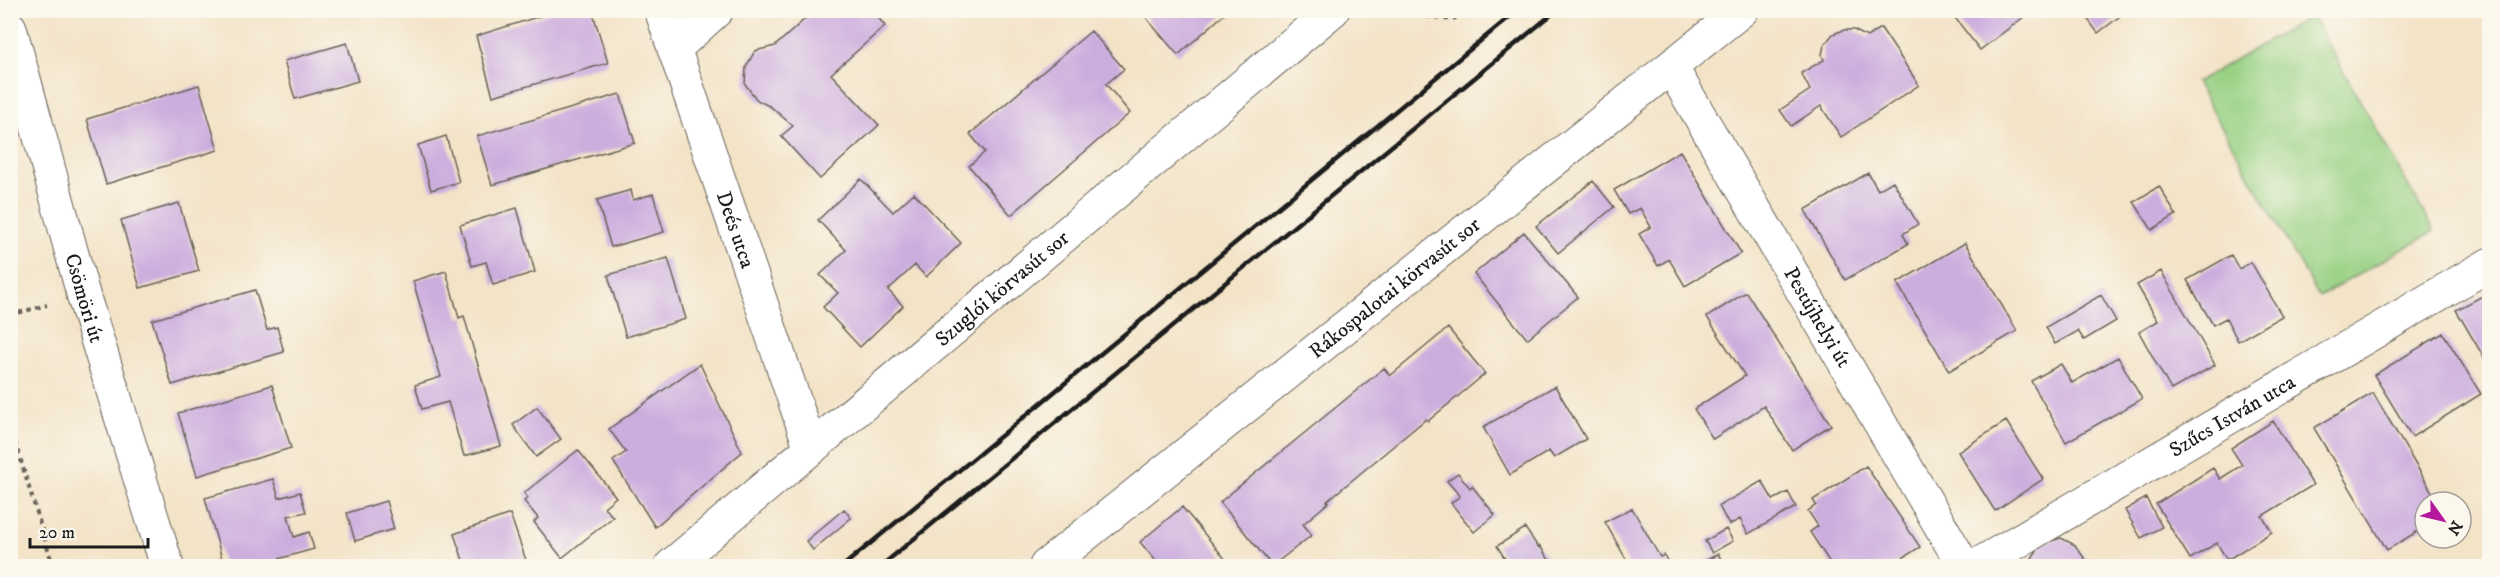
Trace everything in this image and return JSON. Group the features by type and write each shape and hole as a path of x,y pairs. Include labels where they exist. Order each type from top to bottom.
{"street":[{"name":"Deés utca","path":"661,10 811,449"},
{"path":"674,49 717,10"},
{"name":"Szuglói körvasút sor","path":"671,567 1333,10"},
{"name":"Rákospalotai körvasút sor","path":"1046,567 1742,10"},
{"name":"Csömöri út","path":"10,28 83,294 167,567"},
{"name":"Pestújhelyi út","path":"1671,67 1964,567"},
{"name":"Szűcs István utca","path":"1976,567 2490,264"}],"path":[{"path":"1382,10 1452,20 1466,10"},
{"path":"10,426 53,567"}],"green space":[{"path":"2312,16 2434,231 2319,297 2196,82"}],"building":[{"path":"560,10 592,10 608,63 493,96 476,36"},
{"path":"815,10 872,10 885,26 831,74 879,125 820,179 781,136 793,126 771,107 757,100 745,84 746,67 755,51 775,46"},
{"path":"1146,10 1229,10 1178,55 1147,19"},
{"path":"1949,10 2033,10 1980,50"},
{"path":"2081,10 2122,10 2124,13 2098,33"},
{"path":"1881,28 1919,85 1841,137 1821,106 1791,126 1780,110 1810,90 1801,73 1824,60 1822,55 1824,45 1833,34 1844,30 1854,30 1867,37"},
{"path":"1091,31 1124,69 1106,84 1130,113 1011,215 969,166 985,152 970,134"},
{"path":"347,43 358,81 295,99 284,61"},
{"path":"199,85 218,150 106,184 87,119"},
{"path":"620,94 635,143 492,185 477,136"},
{"path":"446,136 459,182 431,190 418,145"},
{"path":"1680,151 1741,253 1685,286 1669,259 1658,266 1639,234 1651,227 1640,208 1628,214 1614,190"},
{"path":"1868,173 1878,190 1893,181 1918,224 1903,234 1908,244 1845,280 1805,210"},
{"path":"861,179 893,212 914,193 961,243 926,277 915,265 888,290 903,306 860,347 823,307 838,293 820,275 846,250 818,220"},
{"path":"1593,181 1614,207 1558,253 1536,226"},
{"path":"2159,186 2176,215 2152,230 2134,202"},
{"path":"631,190 633,200 653,194 664,232 611,247 597,200"},
{"path":"179,203 199,271 140,288 121,220"},
{"path":"517,208 535,272 493,285 486,262 472,266 460,225"},
{"path":"1524,232 1578,297 1527,339 1474,274"},
{"path":"1965,243 2017,331 1949,371 1897,283"},
{"path":"2231,255 2239,269 2251,262 2282,316 2238,341 2226,318 2213,325 2187,280"},
{"path":"668,258 686,319 626,337 608,275"},
{"path":"446,271 459,318 464,316 501,446 464,456 448,402 422,409 415,385 441,377 413,281"},
{"path":"2161,271 2215,365 2171,390 2139,332 2158,321 2137,285"},
{"path":"255,290 267,330 277,327 284,352 172,385 152,320"},
{"path":"1746,292 1831,425 1792,450 1764,406 1713,439 1694,409 1745,376 1707,317"},
{"path":"2490,292 2490,368 2456,310"},
{"path":"2101,295 2116,321 2084,340 2078,331 2055,344 2046,327"},
{"path":"1448,328 1485,374 1428,421 1426,419 1327,501 1329,502 1303,524 1312,535 1272,566 1220,502 1384,368 1390,376"},
{"path":"2443,333 2481,394 2412,437 2374,375"},
{"path":"2118,357 2142,399 2066,442 2031,381 2061,364 2072,383"},
{"path":"700,364 742,452 655,527 613,461 626,452 609,429"},
{"path":"272,385 291,448 197,476 178,413"},
{"path":"1555,386 1586,439 1554,458 1549,451 1510,475 1483,427"},
{"path":"2373,393 2431,490 2413,490 2413,534 2387,550 2314,428"},
{"path":"537,407 561,439 536,457 513,425"},
{"path":"2006,421 2043,479 1995,511 1958,452"},
{"path":"2273,421 2313,485 2262,516 2272,532 2227,560 2217,543 2190,559 2156,504 2213,468 2220,479 2242,465 2231,448"},
{"path":"578,450 616,497 604,507 613,517 562,558 534,522 538,518 524,501 528,498 524,493"},
{"path":"1866,466 1920,547 1890,566 1832,566 1810,532 1818,526 1808,511 1816,505 1813,500"},
{"path":"1458,473 1470,488 1472,486 1495,515 1474,532 1451,503 1460,496 1447,481"},
{"path":"273,479 279,498 300,492 306,512 288,516 294,537 309,532 314,549 253,566 224,566 205,498"},
{"path":"1762,481 1773,500 1788,492 1796,507 1748,534 1740,519 1729,525 1719,506"},
{"path":"2146,498 2162,527 2141,538 2125,510"},
{"path":"386,501 394,529 355,541 347,513"},
{"path":"1182,507 1231,566 1160,566 1140,542"},
{"path":"1632,508 1660,557 1664,555 1670,566 1630,566 1605,522"},
{"path":"844,509 851,518 813,550 806,541"},
{"path":"510,514 528,566 465,566 454,534"},
{"path":"1525,528 1553,566 1506,566 1509,565 1497,546"},
{"path":"1726,529 1733,541 1712,553 1705,541"},
{"path":"2061,538 2075,545 2090,566 2030,566 2030,561 2041,544"},
{"path":"1718,554 1725,566 1696,566"}],"railway":[{"path":"843,566 1518,10"},
{"path":"881,566 1557,10"}]}
